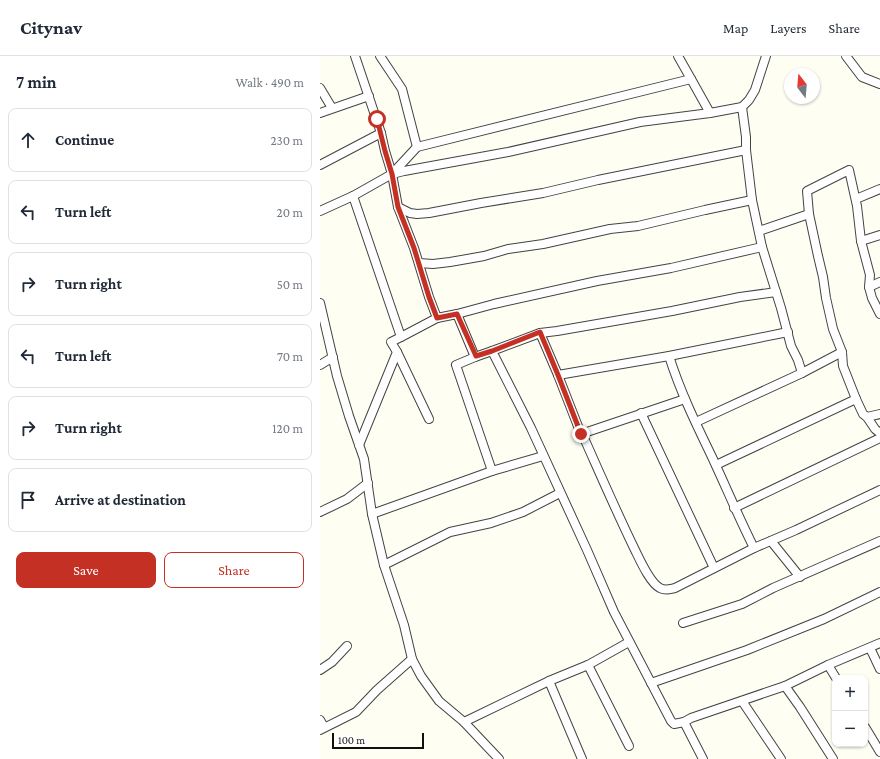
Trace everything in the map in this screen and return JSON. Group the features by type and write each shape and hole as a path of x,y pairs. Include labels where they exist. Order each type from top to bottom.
{"street":[{"path":"355,56 381,133 392,174 398,207 419,263 437,318"},
{"path":"380,56 402,89 417,147"},
{"path":"678,56 710,113"},
{"path":"320,211 353,196 392,174 404,171 508,152 640,122 710,113 742,107 749,100 755,90 766,56"},
{"path":"846,56 862,77 880,84"},
{"path":"392,174 417,147 691,78"},
{"path":"320,88 332,108"},
{"path":"320,113 368,96"},
{"path":"742,107 752,200 762,247 791,346 798,360 802,373"},
{"path":"320,165 381,133"},
{"path":"398,207 410,213 429,213 542,193 746,150"},
{"path":"880,314 872,298 869,286 870,274 861,241 856,199 849,170 807,191 809,214 824,277 826,298 833,329 842,352 844,366 863,414 880,433"},
{"path":"856,199 880,189"},
{"path":"353,196 400,337"},
{"path":"419,263 433,264 484,256 508,249 543,244 610,229 638,226 752,200"},
{"path":"759,231 809,214"},
{"path":"861,241 880,235"},
{"path":"428,419 391,342 400,337 437,318 597,281 671,268 762,247"},
{"path":"869,286 880,282"},
{"path":"492,471 456,365 540,332 557,332 664,313 740,297 776,292"},
{"path":"320,303 322,319 349,416 364,459 372,514 384,566 404,625 412,658 421,676 439,701 464,722 499,759"},
{"path":"457,314 476,356"},
{"path":"540,332 581,434 620,521 645,569 660,589 667,590 675,588 754,548 796,530 880,490"},
{"path":"558,375 669,356 788,332"},
{"path":"492,351 530,428 614,612 674,724 684,722 691,718 785,686 828,665 880,644"},
{"path":"359,445 397,352"},
{"path":"696,422 802,373 842,352"},
{"path":"669,356 685,399 716,465 734,508 754,548"},
{"path":"320,365 333,357"},
{"path":"581,434 685,399"},
{"path":"716,465 856,399"},
{"path":"641,413 714,568"},
{"path":"867,417 880,414"},
{"path":"867,417 880,423"},
{"path":"734,508 880,438"},
{"path":"372,514 492,471 543,456"},
{"path":"320,512 347,499 368,483"},
{"path":"384,566 450,532 491,523 523,512 560,493"},
{"path":"771,541 800,577"},
{"path":"683,623 742,604 773,588 880,541"},
{"path":"651,682 747,650 824,619 880,592"},
{"path":"464,722 549,681 588,665 629,642"},
{"path":"320,670 332,662 347,646"},
{"path":"870,648 880,669"},
{"path":"322,726 356,712 377,690 412,658"},
{"path":"588,665 629,746"},
{"path":"828,665 834,675"},
{"path":"549,681 582,759"},
{"path":"785,686 833,759"},
{"path":"742,701 782,759"},
{"path":"684,722 703,759"},
{"path":"868,732 880,752"}],"route":[{"path":"377,119 392,174 398,207 414,248 437,318 457,314 476,356 540,332 581,434"}]}
